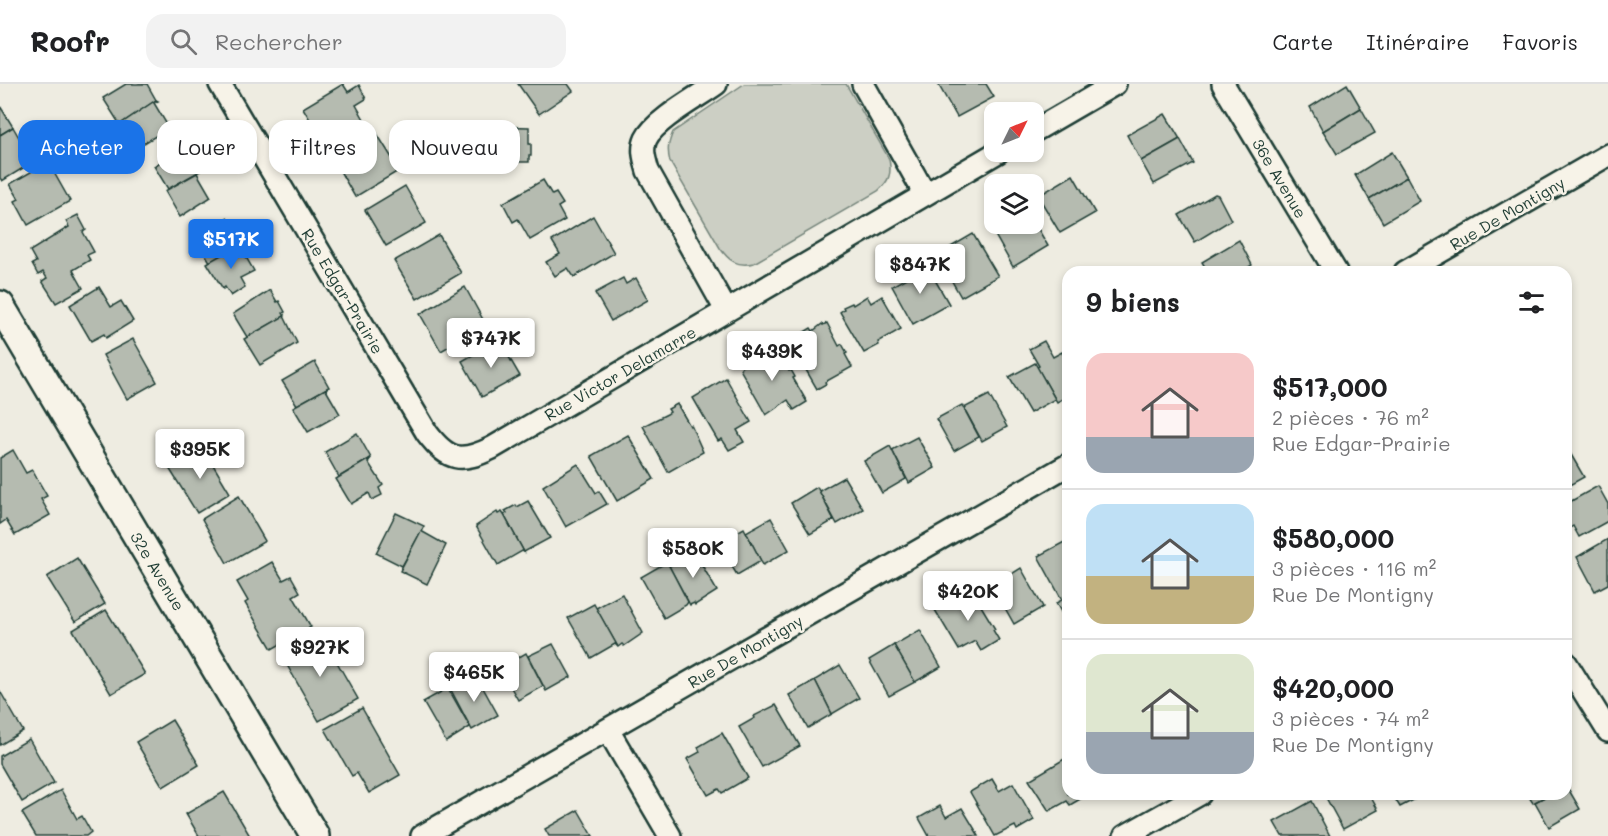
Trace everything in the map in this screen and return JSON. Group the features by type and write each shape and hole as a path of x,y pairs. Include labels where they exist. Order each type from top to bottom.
{"street":[{"name":"Rue Edgar-Prairie","path":"220,84 427,433 440,450 457,457"},
{"path":"716,84 654,128 645,140 643,155 648,171 726,310"},
{"path":"863,84 924,194"},
{"path":"1044,125 1115,84"},
{"name":"36e Avenue","path":"1223,84 1332,266"},
{"name":"Rue De Montigny","path":"1415,266 1608,155"},
{"name":"Rue Victor Delamarre","path":"457,457 474,457 492,448 984,160"},
{"name":"32e Avenue","path":"0,305 315,836"},
{"name":"Rue De Montigny","path":"422,836 1062,468"},
{"path":"1572,673 1608,731"},
{"path":"608,730 670,836"},
{"path":"1125,836 1189,800"}],"shaded area":[{"path":"744,84 846,84 889,159 890,173 885,184 878,191 754,263 743,264 730,260 720,248 670,162 668,150 673,132"}],"building":[{"path":"126,84 147,84 156,100 126,120 117,120 103,98"},
{"path":"343,84 348,92 359,85 366,99 356,105 364,120 310,120 303,108"},
{"path":"518,84 568,84 573,91 539,114"},
{"path":"938,84 986,84 994,97 957,117"},
{"path":"1347,84 1361,108 1323,131 1310,107"},
{"path":"156,100 158,101 154,103 164,120 157,120 157,135 145,143 145,120 126,120"},
{"path":"0,106 13,127 0,135"},
{"path":"1361,108 1375,133 1337,154 1323,131"},
{"path":"1165,114 1180,139 1141,161 1127,135"},
{"path":"13,127 18,136 18,171 2,181 0,178 0,135"},
{"path":"520,127 529,127 531,156 529,156 529,162 520,162"},
{"path":"377,134 389,153 389,174 393,174 355,197 342,174 377,174"},
{"path":"1180,139 1193,163 1154,184 1141,161"},
{"path":"1392,152 1407,177 1369,199 1355,175"},
{"path":"27,174 55,174 70,201 28,225 15,201 19,199 10,184"},
{"path":"159,174 195,174 168,189"},
{"path":"198,174 211,197 180,217 165,191"},
{"path":"1073,175 1095,213 1060,233 1044,206 1044,192"},
{"path":"1407,177 1420,201 1383,223 1369,199"},
{"path":"543,180 552,195 556,193 563,204 558,207 565,220 530,240 518,219 513,222 503,203"},
{"path":"405,186 426,223 386,246 365,210"},
{"path":"1215,194 1218,195 1231,220 1195,242 1179,215"},
{"path":"78,215 86,230 83,232 94,252 87,255 90,260 73,270 83,288 56,303 42,281 47,278 43,272 38,275 32,264 36,262 30,251 69,227 66,221"},
{"path":"593,216 614,253 574,277 568,268 555,276 546,262 560,254 552,241"},
{"path":"227,218 242,244 210,262 196,238"},
{"path":"973,234 998,276 961,297 937,255"},
{"path":"994,234 1041,234 1048,246 1013,267"},
{"path":"439,235 461,273 417,299 394,261"},
{"path":"1239,240 1252,265 1204,266 1202,262"},
{"path":"239,245 254,271 240,278 245,287 231,296 225,287 223,289 207,263"},
{"path":"927,266 949,304 913,324 892,286"},
{"path":"623,278 626,284 636,278 648,300 611,321 595,293"},
{"path":"99,287 111,307 121,301 133,321 106,338 104,334 91,341 70,305"},
{"path":"465,287 486,325 441,351 420,314"},
{"path":"270,290 277,302 279,301 285,316 247,337 233,314"},
{"path":"867,296 871,303 882,296 901,329 864,353 840,312 844,309 843,307 852,303 853,305"},
{"path":"284,316 297,343 260,365 244,339"},
{"path":"827,323 839,346 842,344 852,367 817,389 791,344 811,328 813,331"},
{"path":"133,339 157,382 127,399 103,355"},
{"path":"499,340 520,376 482,397 462,361"},
{"path":"1044,341 1053,357 1062,352 1062,399 1057,402 1029,349"},
{"path":"776,348 789,371 791,370 807,402 794,410 788,400 766,415 740,369 752,362 750,359 760,353 761,356"},
{"path":"315,362 329,387 297,405 282,381"},
{"path":"1035,363 1055,399 1030,413 1009,377"},
{"path":"726,378 751,422 737,430 744,442 729,450 722,439 718,441 693,398"},
{"path":"329,387 326,390 340,414 308,432 293,407"},
{"path":"989,395 1007,427 982,441 964,408"},
{"path":"677,404 691,425 703,452 668,472 643,426 667,414 670,412 668,409"},
{"path":"962,405 979,437 954,451 936,419"},
{"path":"357,433 371,458 339,477 325,452"},
{"path":"628,435 654,479 617,501 591,456"},
{"path":"917,437 935,468 909,483 892,450"},
{"path":"890,446 906,479 882,493 864,461"},
{"path":"203,448 230,493 197,513 169,468"},
{"path":"13,450 26,473 32,470 47,496 41,499 50,515 15,535 6,520 0,524 0,458"},
{"path":"1572,456 1584,477 1572,484"},
{"path":"371,458 368,462 383,485 379,488 382,495 372,500 369,493 351,504 336,479"},
{"path":"578,464 596,493 599,491 607,504 566,527 543,486"},
{"path":"844,477 863,509 837,524 819,491"},
{"path":"1598,486 1608,504 1608,521 1579,537 1572,527 1572,501"},
{"path":"817,487 834,520 810,534 791,503"},
{"path":"239,496 265,541 227,563 202,519"},
{"path":"528,501 550,538 524,552 504,515 507,513 505,511"},
{"path":"497,512 498,514 502,512 524,552 498,565 476,526"},
{"path":"396,513 424,526 402,566 376,553"},
{"path":"771,518 789,550 763,565 746,532"},
{"path":"744,528 761,561 737,575 718,543"},
{"path":"421,531 446,545 427,584 400,571"},
{"path":"1608,539 1608,584 1595,591 1577,557"},
{"path":"1062,543 1062,600 1038,556"},
{"path":"695,553 717,591 695,605 694,603 690,605 669,566"},
{"path":"77,558 105,604 75,622 47,577"},
{"path":"272,562 283,580 291,576 300,592 293,596 311,627 272,649 245,603 248,601 237,582"},
{"path":"667,562 688,602 664,618 641,577"},
{"path":"1021,568 1043,607 1014,624 992,585"},
{"path":"972,591 995,629 993,630 999,640 981,651 975,641 959,650 935,610"},
{"path":"622,594 643,633 624,646 622,644 618,647 596,608"},
{"path":"1062,600 1062,614 1056,603"},
{"path":"594,604 618,647 615,644 591,658 568,618"},
{"path":"106,610 145,674 111,694 73,630"},
{"path":"920,630 941,667 915,682 894,645"},
{"path":"322,636 358,699 319,721 283,658"},
{"path":"553,644 571,677 546,691 528,656"},
{"path":"894,645 915,682 889,696 869,660"},
{"path":"526,653 543,686 518,700 500,668"},
{"path":"840,665 859,698 832,714 815,680"},
{"path":"477,677 498,715 472,730 451,690"},
{"path":"815,680 832,714 808,728 789,695"},
{"path":"448,688 470,727 446,742 423,702"},
{"path":"0,691 23,731 0,745"},
{"path":"776,705 800,746 762,767 739,727"},
{"path":"362,708 400,775 369,793 357,773 352,776 325,729"},
{"path":"172,720 199,765 163,787 136,742"},
{"path":"722,733 748,778 722,793 719,789 708,795 687,759 700,752 698,747"},
{"path":"29,739 54,783 22,802 0,764 0,756"},
{"path":"1062,760 1062,800 1078,800 1070,805 1067,801 1049,811 1029,780"},
{"path":"992,779 999,791 1013,783 1034,820 1017,830 1015,826 995,836 970,792"},
{"path":"61,790 77,819 82,816 91,832 86,836 36,836 22,813"},
{"path":"224,792 250,836 199,836 186,814"},
{"path":"1572,795 1580,809 1549,827 1535,802 1572,800"},
{"path":"1327,800 1372,800 1378,810 1343,829"},
{"path":"1396,800 1413,800 1400,807"},
{"path":"1312,801 1330,836 1282,836 1274,822"},
{"path":"940,806 946,817 962,808 979,836 929,836 919,818"},
{"path":"578,810 593,836 549,836 545,829"}]}
